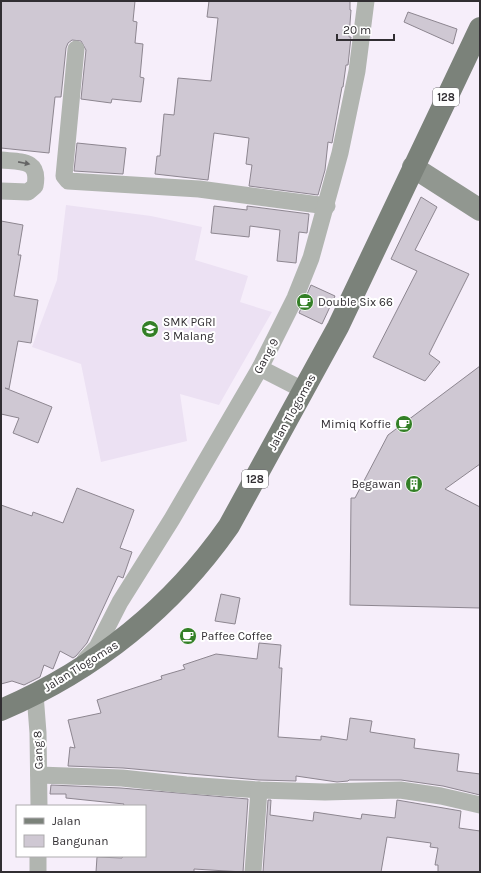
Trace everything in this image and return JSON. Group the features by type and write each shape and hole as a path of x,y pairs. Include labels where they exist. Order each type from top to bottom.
{"main road":[{"name":"Jalan Tlogomas","path":"1,710 35,694 73,673 118,643 152,615 182,586 209,554 229,526 338,327 480,28"},
{"path":"414,167 480,210"}],"street":[{"name":"Gang 9","path":"73,673 97,647 120,602 172,519 260,368 295,298 311,258 327,206 349,115 357,71 366,1"},
{"path":"76,49 64,176 68,181 199,189 327,206"},
{"path":"1,160 28,163 34,169 36,178 35,186 28,192 1,190"},
{"path":"260,368 304,391"},
{"name":"Gang 8","path":"35,694 39,805"},
{"path":"39,775 122,778 186,786 259,790 325,792 400,790 442,796 480,805"},
{"path":"253,872 259,790"},
{"path":"38,857 38,872"}],"shaded area":[{"name":"SMK PGRI 3 Malang","path":"66,205 151,216 202,227 195,260 248,276 240,302 272,312 219,405 180,394 187,441 101,462 81,364 32,347 57,280"}],"building":[{"path":"1,1 135,1 133,21 137,22 135,43 143,44 140,77 144,78 141,102 112,99 111,103 81,99 86,50 81,41 72,40 68,43 66,48 61,97 55,97 49,153 1,148"},
{"path":"209,1 350,1 351,10 349,37 351,37 348,65 346,65 332,143 328,142 325,170 318,195 249,186 252,165 246,164 249,138 214,133 208,180 155,174 157,156 160,156 164,114 174,115 178,78 211,81 218,18 207,17"},
{"path":"408,12 457,29 453,44 404,22"},
{"path":"77,143 126,148 123,174 74,171"},
{"path":"421,197 437,207 415,250 469,274 429,354 440,362 425,381 373,357 417,271 391,259"},
{"path":"214,206 247,210 247,206 309,214 307,233 299,232 296,263 277,261 280,230 250,226 249,237 211,233"},
{"path":"1,221 23,225 18,255 21,255 14,296 38,300 31,343 18,341 9,389 5,388 52,407 38,443 13,433 19,418 1,414"},
{"path":"311,285 335,296 322,324 299,313"},
{"name":"Begawan","path":"480,366 480,464 445,489 480,507 480,608 350,605 351,498 355,498 388,435"},
{"path":"77,488 134,510 120,548 132,552 123,578 118,576 87,643 76,656 73,658 60,651 53,669 44,665 40,677 24,685 12,681 1,684 1,505 32,516 33,512 63,523"},
{"path":"221,594 240,598 235,624 215,621"},
{"path":"259,643 281,645 279,668 282,668 278,737 321,740 321,736 347,740 350,718 372,721 370,732 415,739 414,748 459,754 457,771 480,774 480,795 443,786 401,780 349,780 337,782 296,776 296,781 259,780 123,768 68,766 70,747 75,748 68,720 101,713 97,700 162,679 161,676 185,669 183,665 216,654 257,659"},
{"path":"51,785 121,788 248,799 243,872 194,869 194,872 96,872 97,857 146,857 146,805 124,805 66,798 66,794 50,794"},
{"path":"268,800 271,800 270,815 313,821 314,812 361,819 362,814 395,818 397,800 461,811 459,828 480,831 480,872 438,872 438,865 435,865 438,848 430,847 431,843 387,837 381,872 263,872"}],"place":[{"name":"Double Six 66","path":"305,302"},
{"name":"SMK PGRI 3 Malang","path":"150,329"},
{"name":"Mimiq Koffie","path":"404,424"},
{"name":"Begawan","path":"414,484"},
{"name":"Paffee Coffee","path":"188,636"}]}
